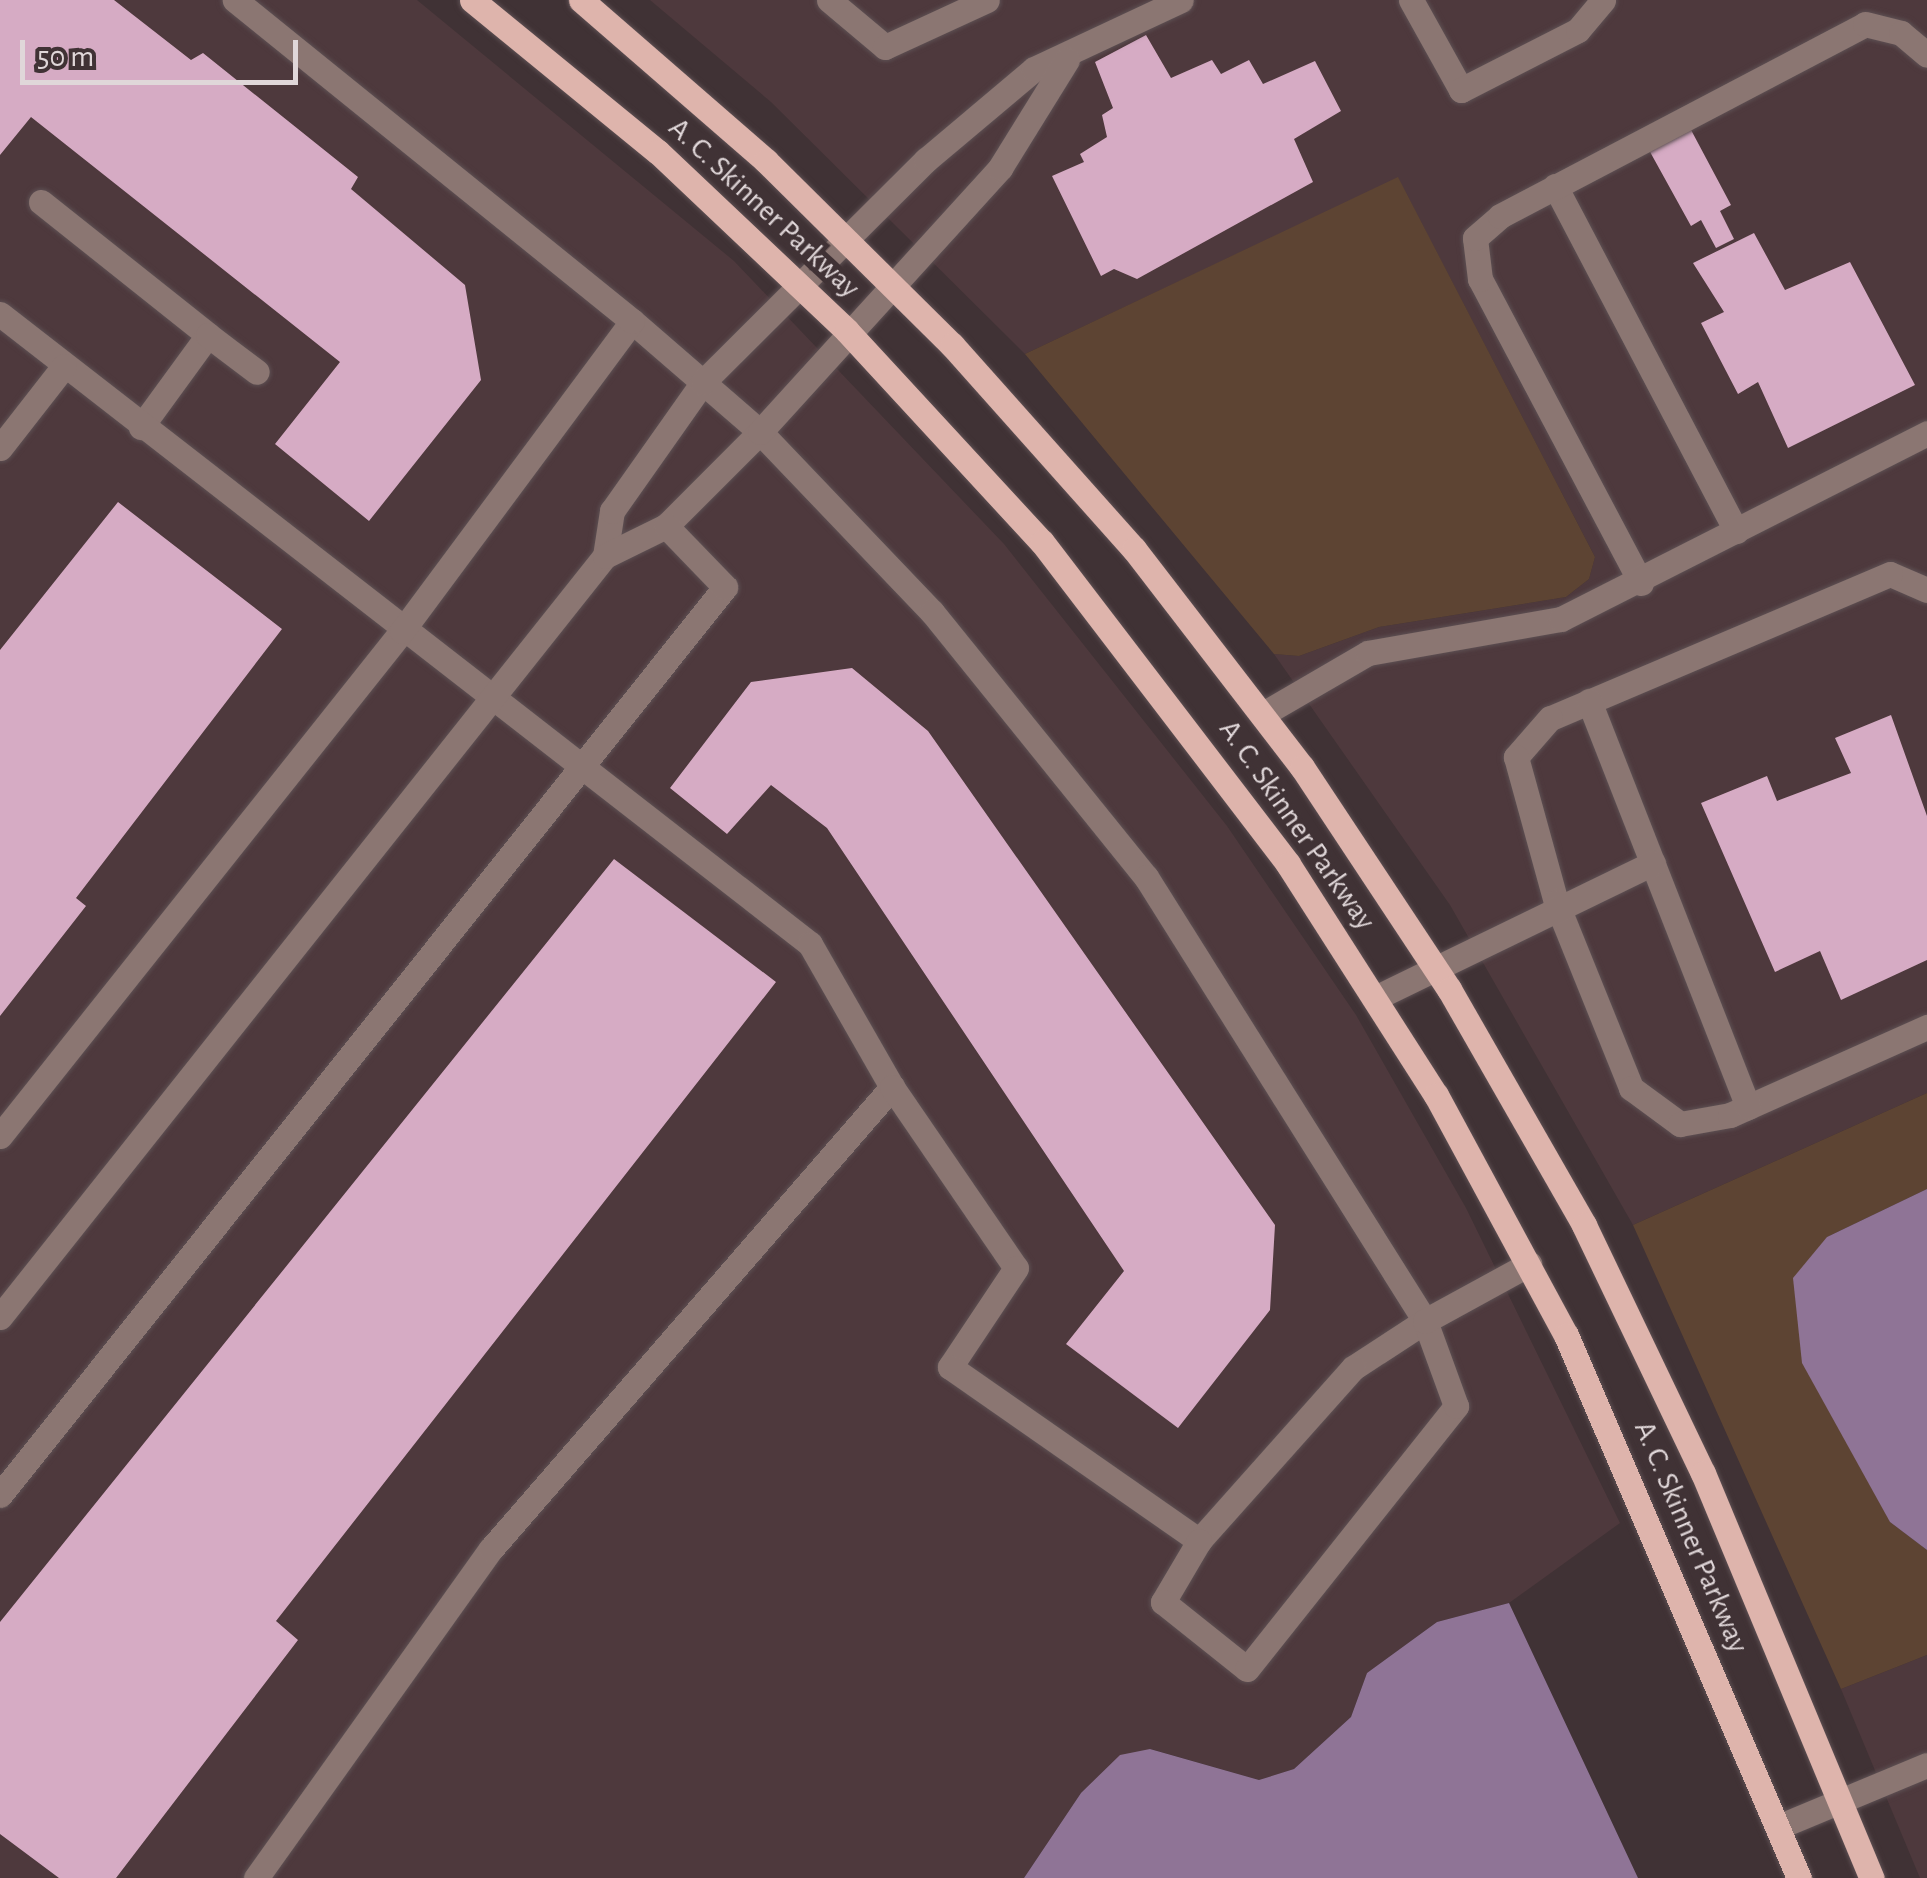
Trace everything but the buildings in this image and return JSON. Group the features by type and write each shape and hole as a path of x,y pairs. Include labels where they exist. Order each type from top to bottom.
{"main road":[{"name":"A. C. Skinner Parkway","path":"472,0 800,285 847,331 1126,645 1375,998 1529,1264 1624,1458 1799,1878"},
{"name":"A. C. Skinner Parkway","path":"581,0 849,240 894,286 1134,549 1262,714 1433,965 1647,1350 1872,1878"}],"lane":[{"path":"235,0 632,321 760,432 932,612 1146,877 1426,1321 1456,1406 1247,1669 1163,1602 1199,1541 1353,1368 1426,1321 1529,1264"},
{"path":"828,0 885,47 987,0"},
{"path":"605,556 612,512 703,382 800,285 990,102 1034,69 1067,60 1181,0"},
{"path":"1415,1 1461,90 1578,30 1603,0"},
{"path":"1642,583 1472,260 1486,224 1866,24 1901,33 1927,55"},
{"path":"0,1317 605,556 666,526 760,432 847,331 894,286 1000,168 1067,60"},
{"path":"1555,186 1736,531"},
{"path":"41,202 257,372"},
{"path":"0,314 491,700 810,944 892,1087 1016,1268 950,1367 1199,1541"},
{"path":"0,1136 402,630 632,321"},
{"path":"141,427 208,334"},
{"path":"0,448 64,366"},
{"path":"1262,714 1368,653 1561,619 1642,583 1927,433"},
{"path":"0,1494 725,587 666,526"},
{"path":"1927,590 1890,574 1550,718 1516,757 1556,902 1632,1088 1680,1124 1748,1107 1927,1028"},
{"path":"1589,701 1748,1107"},
{"path":"1375,998 1556,902 1653,863"},
{"path":"256,1878 491,1549 892,1087"},
{"path":"1778,1827 1927,1766"}],"shaded area":[{"path":"0,0 417,0 734,261 1004,544 1227,826 1356,1015 1466,1208 1620,1523 1509,1603 1437,1622 1367,1673 1351,1717 1294,1769 1259,1780 1151,1749 1081,1793 1024,1878 0,1878"},
{"path":"650,0 1927,0 1927,1093 1633,1225 1450,905 1274,654 1299,656 1379,627 1566,597 1589,579 1595,557 1398,178 1025,354 771,102"},
{"path":"1398,177 1595,557 1589,579 1566,597 1379,627 1299,656 1274,654 1025,354"},
{"path":"1927,1093 1927,1189 1827,1237 1890,1522 1927,1550 1927,1655 1841,1689 1633,1225"},
{"path":"1927,1189 1927,1550 1890,1522 1802,1363 1793,1278 1827,1237"},
{"path":"1509,1603 1638,1878 1024,1878 1081,1793 1120,1755 1150,1749 1259,1780 1294,1769 1351,1717 1367,1673 1437,1622"},
{"path":"1927,1655 1927,1878 1920,1878 1841,1689"}]}
